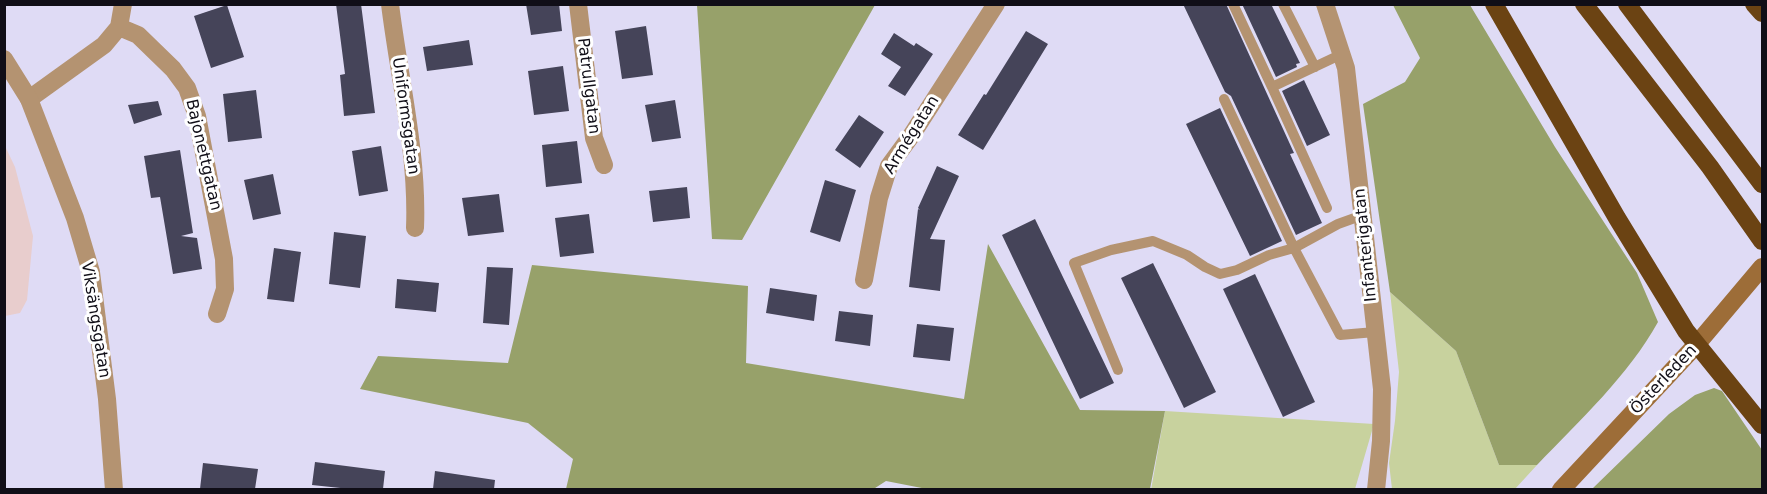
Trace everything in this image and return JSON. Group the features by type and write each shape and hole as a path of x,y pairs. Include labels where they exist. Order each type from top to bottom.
{"highway":[{"path":"1494,4 1617,218 1686,331 1762,425"},
{"path":"1584,4 1710,167 1762,241"},
{"path":"1627,4 1762,184"},
{"path":"1754,4 1762,13"}],"main road":[{"name":"Österleden","path":"1561,489 1697,344 1762,267"}],"street":[{"path":"29,99 104,45 119,27 123,4"},
{"name":"Uniformsgatan","path":"390,4 413,169 416,204 415,228"},
{"name":"Patrullgatan","path":"578,4 594,138 604,165"},
{"name":"Armégatan","path":"864,280 879,198 889,166 911,136 996,4"},
{"name":"Infanterigatan","path":"1325,4 1347,68 1382,389 1381,441 1376,489"},
{"name":"Bajonettgatan","path":"119,27 138,35 173,69 187,88 194,107 224,259 225,289 216,314"},
{"name":"Viksängsgatan","path":"4,59 29,99 75,218 91,272 107,399 114,489"}],"lane":[{"path":"1233,4 1328,207"},
{"path":"1283,4 1315,67"},
{"path":"1272,87 1342,54"},
{"path":"1224,99 1294,248 1340,335 1375,332"},
{"path":"1118,370 1074,263 1112,250 1153,241 1187,255 1220,274 1237,270 1269,255 1294,248 1338,224 1363,215"}],"shaded area":[{"path":"5,146 15,167 33,236 27,300 20,313 5,316"}],"green space":[{"path":"697,5 875,5 742,240 712,239"},
{"path":"1393,5 1470,5 1555,147 1637,273 1658,322 1618,379 1537,465 1499,465 1456,351 1390,292 1363,104 1405,82 1420,58"},
{"path":"988,244 1080,410 1165,411 1150,489 932,490 886,481 872,490 566,489 573,459 528,423 360,389 378,356 508,363 532,265 748,286 746,363 964,399"},
{"path":"1390,292 1456,351 1499,465 1537,465 1515,489 1392,489 1389,463 1399,372"},
{"path":"1714,388 1722,391 1762,450 1762,489 1592,489 1669,414 1695,395"},
{"path":"1165,411 1374,424 1355,489 1151,490"}],"building":[{"path":"336,4 361,4 375,113 344,116 340,75 345,74"},
{"path":"526,4 559,4 562,31 531,35"},
{"path":"1183,4 1226,4 1294,153 1290,154 1322,223 1296,235 1231,96 1225,92"},
{"path":"1242,4 1271,4 1300,63 1296,64 1297,67 1276,77"},
{"path":"227,5 244,57 211,68 194,16"},
{"path":"646,26 653,75 622,79 615,31"},
{"path":"1026,31 1048,44 983,150 958,135"},
{"path":"894,33 914,46 916,43 933,54 905,96 888,86 901,67 881,54"},
{"path":"469,40 473,65 427,71 423,47"},
{"path":"563,66 569,111 534,115 528,71"},
{"path":"1304,80 1330,135 1307,146 1282,91"},
{"path":"256,90 262,138 228,142 223,94"},
{"path":"675,100 681,138 652,142 645,105"},
{"path":"158,101 162,115 134,124 128,105"},
{"path":"1220,108 1282,241 1250,256 1186,124"},
{"path":"859,115 884,132 860,168 835,150"},
{"path":"577,141 582,183 546,187 542,145"},
{"path":"381,146 388,191 359,196 352,151"},
{"path":"180,150 193,233 181,236 197,238 202,269 173,274 160,197 151,198 144,156"},
{"path":"937,166 959,176 930,239 945,240 940,291 909,287 918,209 920,210 918,208"},
{"path":"273,174 281,214 253,220 244,180"},
{"path":"825,180 856,190 840,242 810,232"},
{"path":"687,187 690,218 653,222 649,191"},
{"path":"499,194 504,232 468,236 462,198"},
{"path":"589,214 594,253 560,257 555,218"},
{"path":"1035,219 1114,383 1080,399 1002,235"},
{"path":"334,232 366,236 360,288 329,284"},
{"path":"274,248 301,252 294,302 267,299"},
{"path":"1153,263 1216,392 1184,408 1121,278"},
{"path":"487,267 513,268 509,325 483,323"},
{"path":"1255,274 1315,402 1283,417 1223,289"},
{"path":"397,279 439,283 436,312 395,308"},
{"path":"770,288 817,295 814,321 766,313"},
{"path":"839,311 873,315 870,346 835,341"},
{"path":"917,324 954,328 950,361 913,357"},
{"path":"315,462 385,471 383,489 350,489 312,485"},
{"path":"203,463 258,469 255,489 200,489"},
{"path":"435,471 495,480 494,489 433,489"}]}
